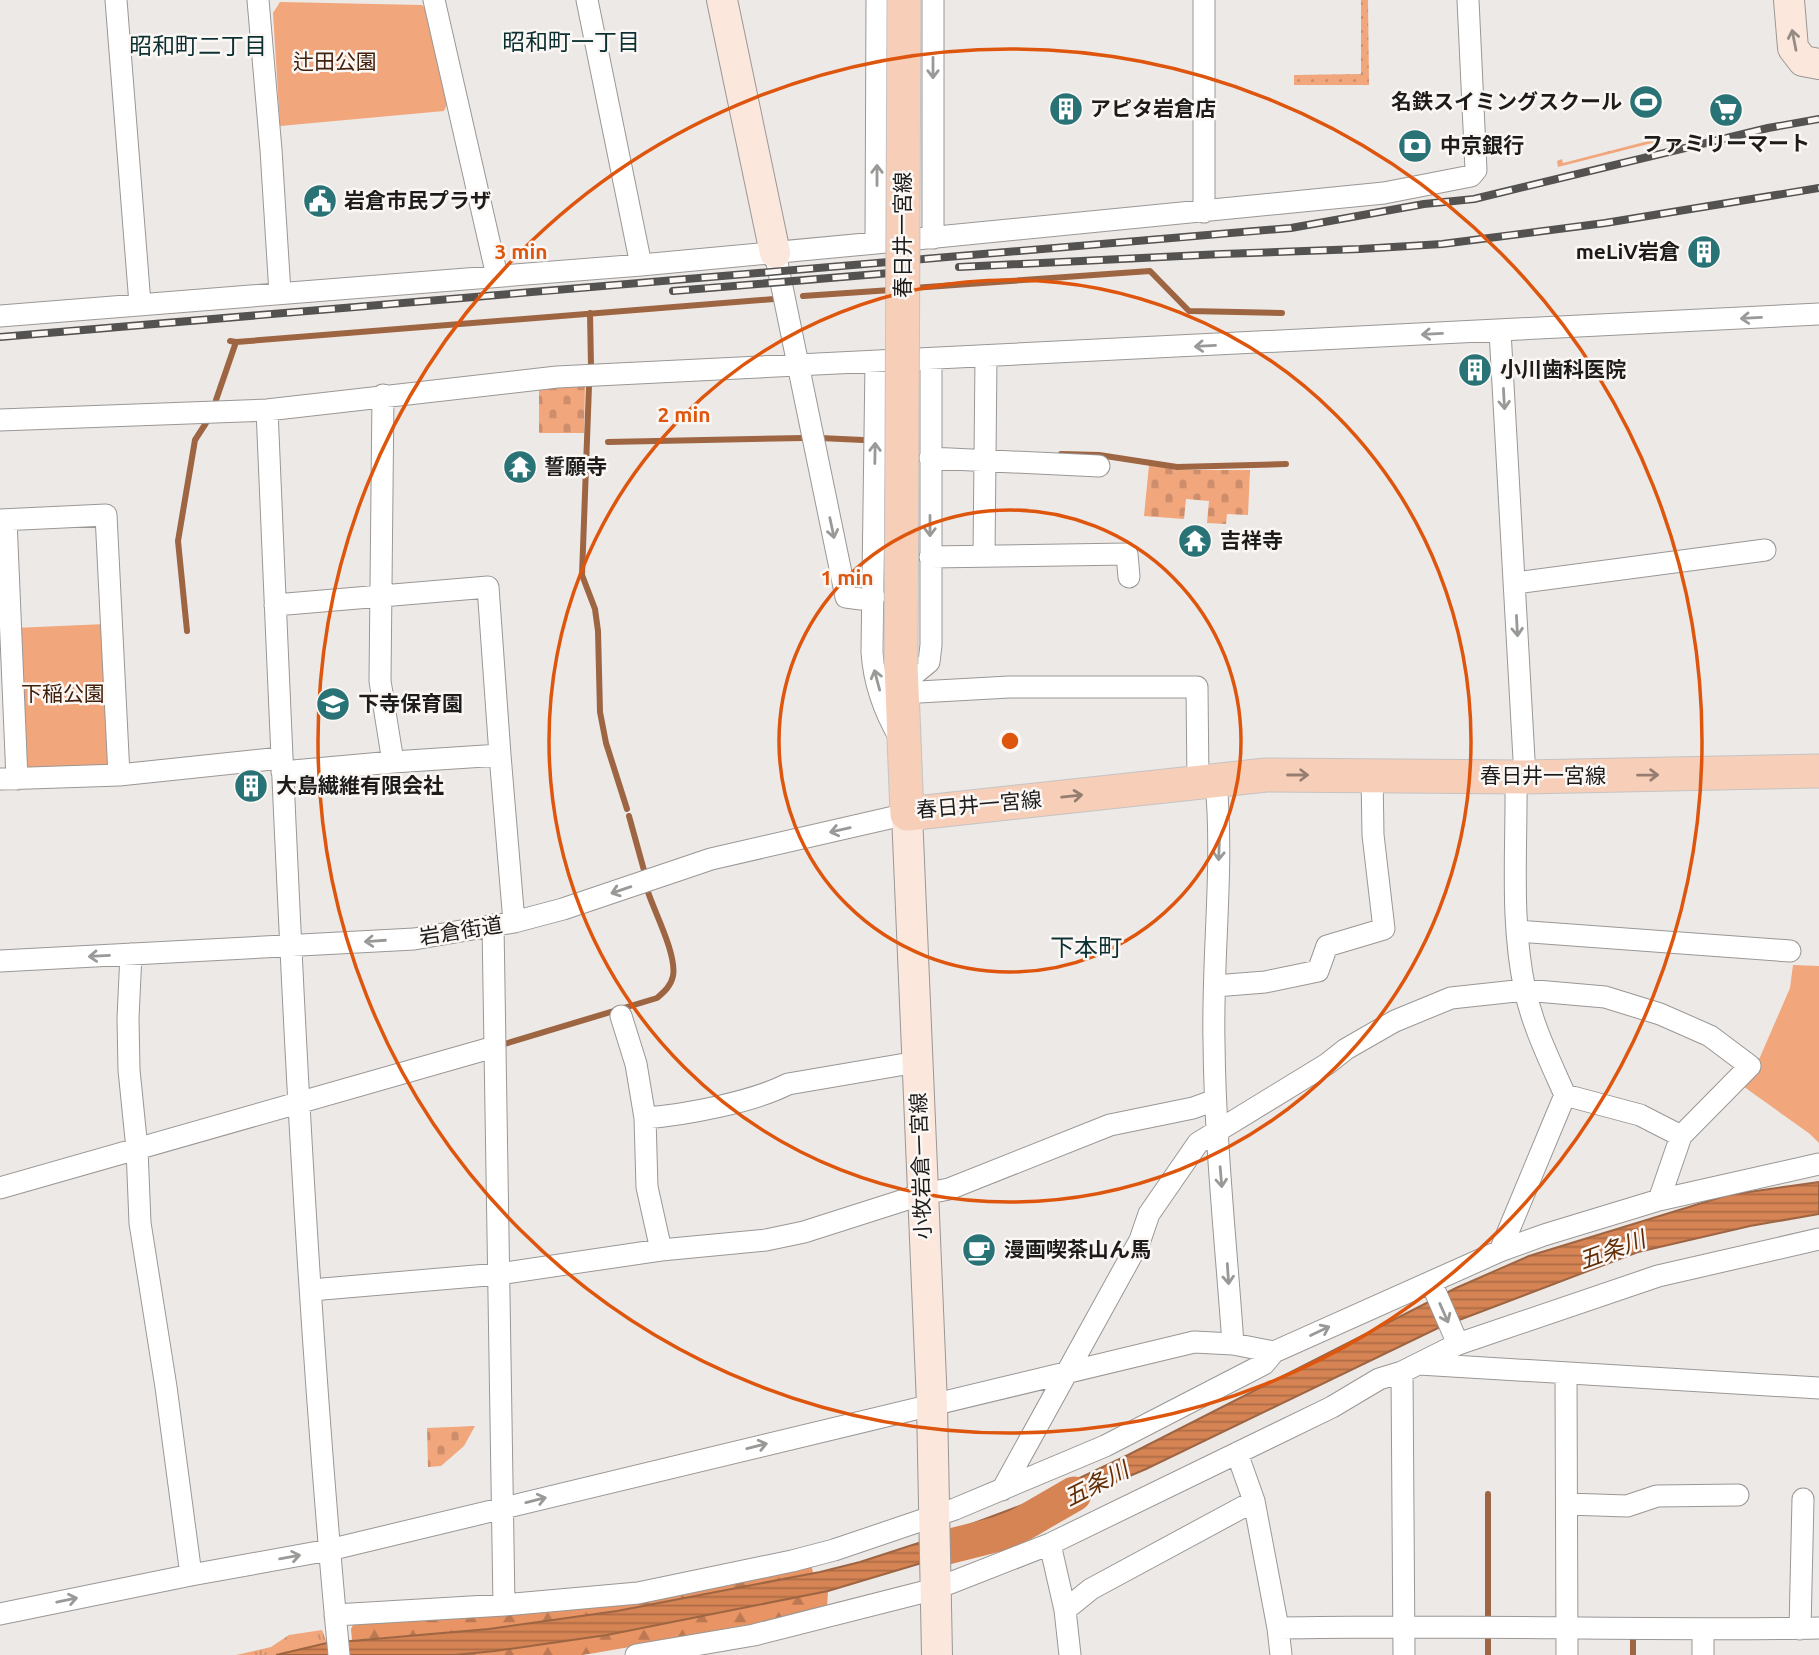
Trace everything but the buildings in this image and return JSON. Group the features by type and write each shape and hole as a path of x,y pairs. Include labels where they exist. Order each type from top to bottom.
{"main road":[{"path":"722,0 775,253"},
{"name":"春日井一宮線","path":"904,0 901,681 907,814 1266,775 1521,777 1819,771"},
{"path":"1789,0 1793,47 1803,61 1819,64"},
{"name":"小牧岩倉一宮線","path":"907,814 932,1404 935,1588"},
{"path":"935,1588 935,1654"}],"street":[{"path":"116,0 140,304"},
{"path":"258,0 280,293"},
{"path":"434,0 497,276"},
{"path":"587,0 641,265"},
{"path":"876,243 877,0"},
{"path":"933,0 933,238"},
{"path":"1204,0 1204,212"},
{"path":"0,316 641,265 933,238 1384,193 1471,176 1476,170 1468,0"},
{"path":"775,253 846,597 874,597"},
{"path":"0,420 267,410 557,377 1819,314"},
{"path":"1500,331 1515,583 1521,777 1517,931 1525,990 1540,1040 1565,1095 1500,1251"},
{"path":"984,556 986,357"},
{"path":"901,681 929,662 931,645 931,360"},
{"path":"876,362 873,667 886,714 903,743"},
{"path":"383,395 380,681 393,762"},
{"path":"267,410 298,1104 339,1655"},
{"path":"930,458 1099,466"},
{"path":"119,775 106,515 3,520 8,779 119,775 282,765 393,762 500,755"},
{"path":"1515,583 1765,550"},
{"path":"930,557 1126,554 1129,577"},
{"path":"275,606 488,587 500,755 504,924 494,1047 504,1605"},
{"path":"901,681 1009,687 1197,687 1207,783 1220,818 1214,1100 1233,1344"},
{"path":"1215,986 1265,982 1318,971 1327,946 1384,929 1373,835 1372,774"},
{"name":"岩倉街道","path":"0,961 414,939 504,924 563,909 711,859 907,814"},
{"path":"1517,931 1790,951"},
{"path":"131,954 129,1070 137,1149 140,1223 166,1387 191,1575"},
{"path":"1002,1490 1140,1240 1149,1214 1198,1143 1327,1064 1346,1049 1415,1012 1451,998 1525,990 1605,997 1660,1014 1710,1036 1750,1066 1681,1136 1659,1199"},
{"path":"621,1016 636,1064 645,1118 647,1187 661,1250"},
{"path":"0,1188 494,1047"},
{"path":"645,1118 668,1117 770,1093 789,1084 917,1062"},
{"path":"1565,1095 1640,1115 1681,1136"},
{"path":"311,1290 499,1274 661,1250 766,1240 804,1232 923,1194 949,1189 1110,1125 1193,1108 1214,1100"},
{"path":"336,1621 638,1593 792,1561 934,1517 1105,1446 1264,1364 1274,1352 1500,1251 1659,1199 1819,1164"},
{"path":"636,1655 754,1645 935,1588 1050,1544 1332,1407 1379,1379 1458,1344 1658,1276 1819,1239"},
{"path":"1431,1282 1458,1344"},
{"path":"0,1614 330,1550 1194,1342 1233,1344 1274,1352"},
{"path":"1409,1368 1566,1373 1819,1388"},
{"path":"1404,1655 1409,1368"},
{"path":"1566,1373 1567,1655"},
{"path":"1237,1453 1254,1501 1281,1655"},
{"path":"1567,1504 1627,1506 1657,1496 1738,1495"},
{"path":"1278,1628 1404,1625 1809,1629 1803,1499"},
{"path":"1065,1610 1091,1589 1254,1501"},
{"path":"1050,1544 1065,1610 1070,1655"},
{"path":"1703,1630 1703,1655"}],"green space":[{"path":"1361,0 1368,0 1369,85 1294,85 1294,75 1361,74"},
{"name":"辻田公園","path":"280,2 422,5 432,14 449,100 444,111 280,126 273,13"},
{"path":"1656,139 1656,142 1558,167 1557,161 1562,159 1563,163"},
{"path":"585,386 584,433 539,433 539,388"},
{"path":"1149,465 1176,470 1250,470 1248,515 1227,514 1226,524 1207,523 1209,501 1186,499 1184,519 1144,516"},
{"name":"下稲公園","path":"105,624 112,761 107,767 27,771 15,628"},
{"path":"1793,965 1819,966 1819,1143 1740,1084 1754,1071 1790,988"},
{"path":"475,1426 464,1446 441,1466 428,1467 427,1428"},
{"path":"811,1563 813,1573 617,1611 489,1629 352,1640 353,1625 615,1604"},
{"path":"828,1591 827,1608 744,1627 595,1653 456,1655 607,1635"},
{"path":"322,1630 327,1643 276,1655 236,1655 271,1647 289,1635"}],"water":[{"path":"1819,1182 1819,1214 1750,1226 1638,1252 1438,1328 1146,1469 935,1559 828,1591 607,1635 454,1655 276,1655 327,1643 489,1629 617,1611 860,1562 1025,1504 1128,1455 1456,1288 1529,1256 1728,1195"}],"waterway":[{"path":"913,288 1150,271 1189,311 1282,313"},
{"path":"803,296 891,290"},
{"path":"236,342 774,299"},
{"path":"590,313 591,366"},
{"path":"216,400 236,342 230,341"},
{"path":"589,386 582,575 595,609 598,631 600,712 606,743 627,809"},
{"path":"187,631 178,541 195,440 206,423"},
{"path":"608,442 804,438"},
{"path":"820,438 863,440"},
{"path":"1061,454 1099,455 1177,467 1286,464"},
{"path":"629,816 645,874"},
{"path":"501,1045 657,998 665,991 673,976 672,957 648,892"},
{"name":"五条川","path":"943,1548 1010,1531 1074,1494"},
{"path":"1488,1494 1488,1618"},
{"path":"1633,1636 1633,1655"},
{"path":"1488,1638 1488,1655"}],"railway":[{"path":"0,337 1291,228 1424,204 1474,199 1768,128 1819,119"},
{"path":"959,267 1442,244 1605,223 1819,188"},
{"path":"673,291 914,271"}],"place":[{"name":"名鉄スイミングスクール","path":"1646,102"},
{"name":"アピタ岩倉店","path":"1066,109"},
{"name":"ファミリーマート","path":"1726,110"},
{"name":"中京銀行","path":"1415,146"},
{"name":"岩倉市民プラザ","path":"320,201"},
{"name":"meLiV岩倉","path":"1704,252"},
{"name":"小川歯科医院","path":"1475,370"},
{"name":"誓願寺","path":"520,467"},
{"name":"吉祥寺","path":"1195,541"},
{"name":"下寺保育園","path":"333,704"},
{"name":"大島繊維有限会社","path":"251,786"},
{"name":"漫画喫茶山ん馬","path":"979,1250"}],"district":[{"name":"昭和町一丁目","path":"571,42"},
{"name":"昭和町二丁目","path":"198,46"},
{"name":"下本町","path":"1086,948"}]}
